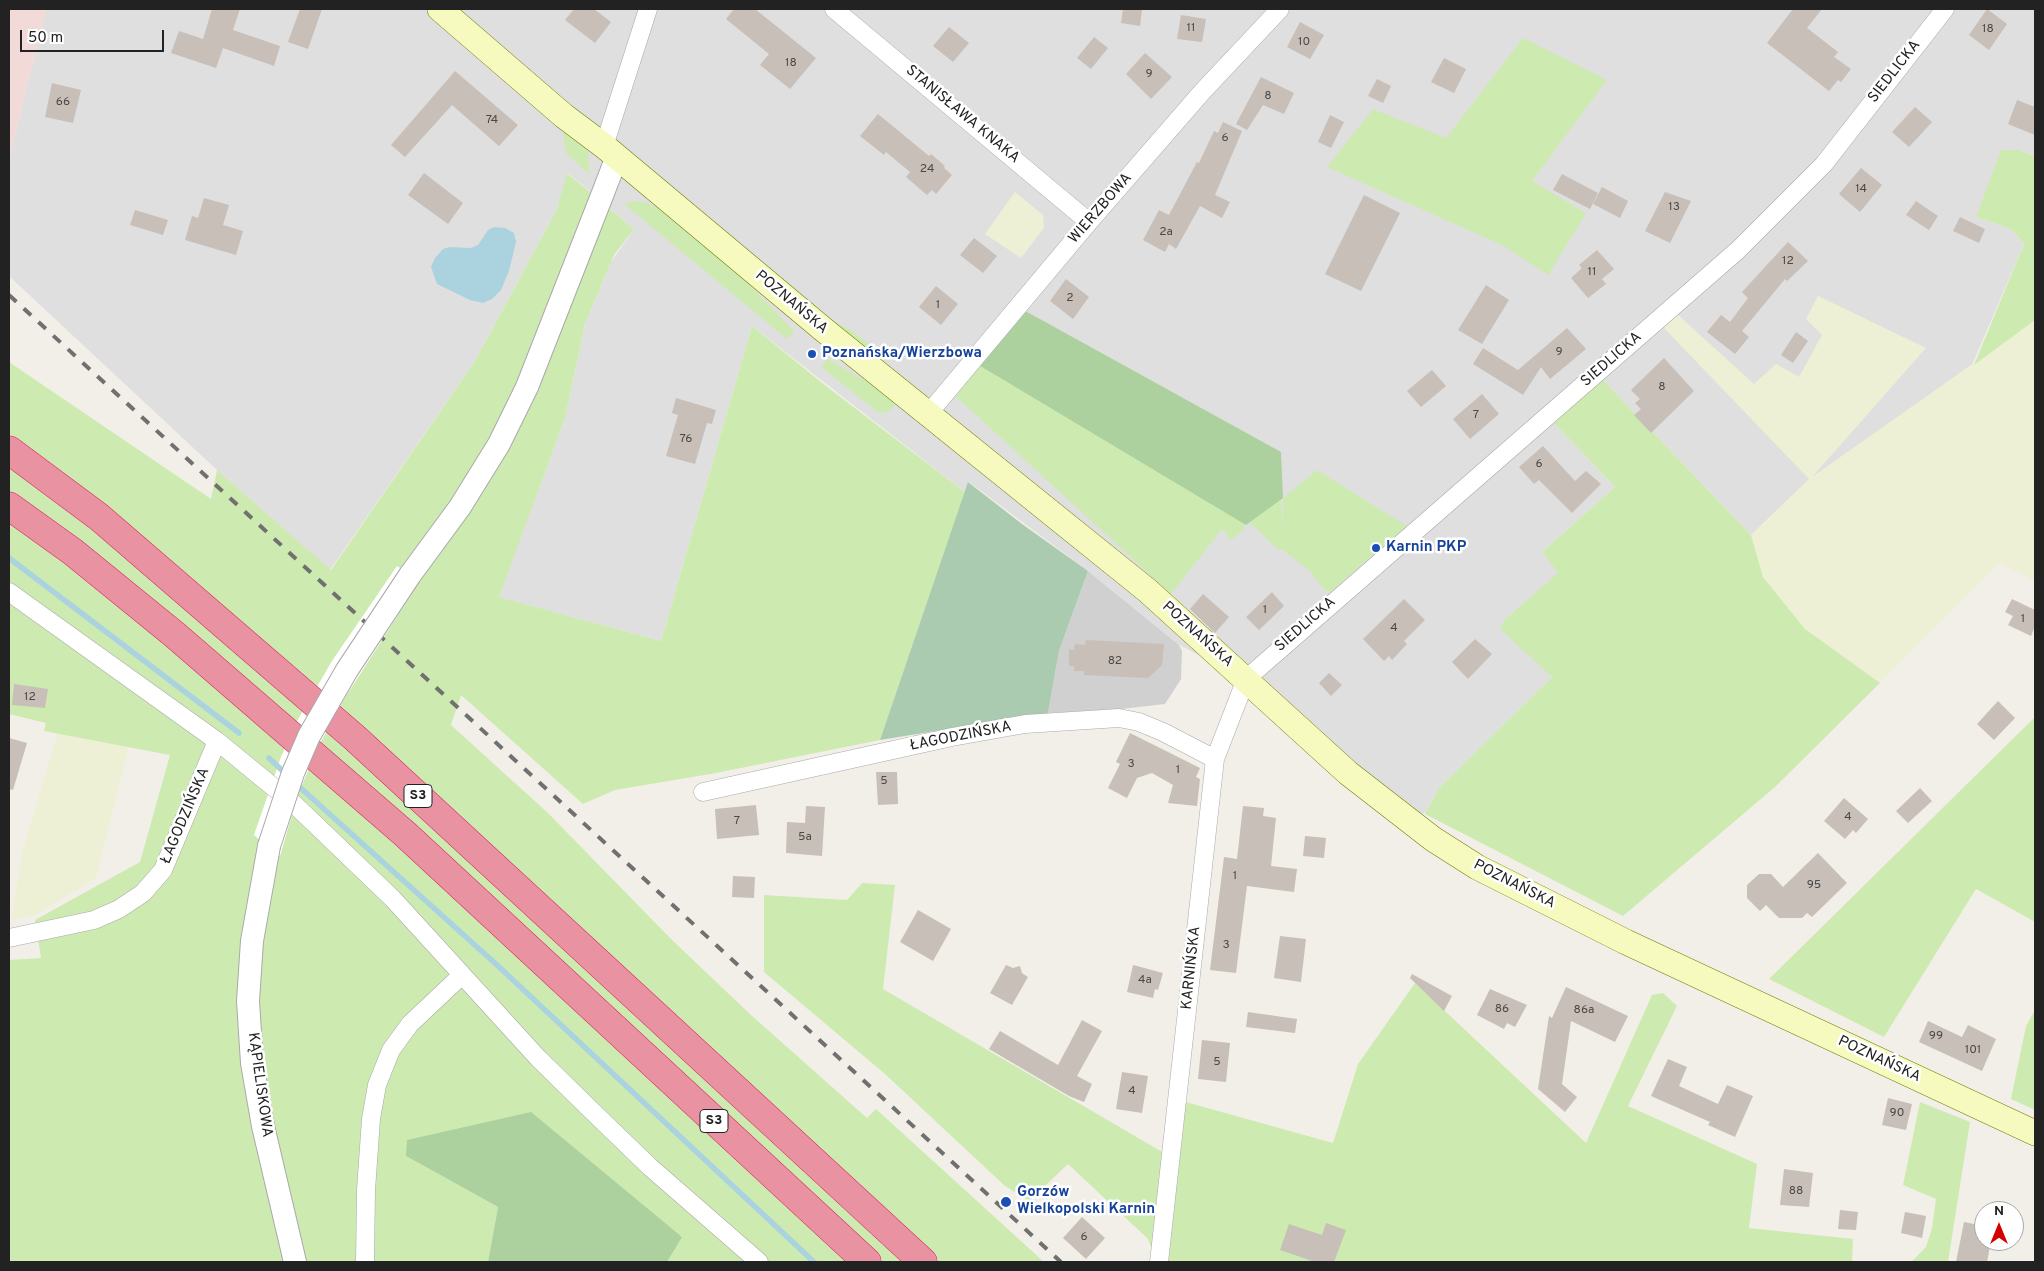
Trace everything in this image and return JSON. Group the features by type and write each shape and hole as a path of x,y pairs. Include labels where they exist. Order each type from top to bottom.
{"highway":[{"name":"S3","path":"9,450 100,517 348,731 923,1262"},
{"name":"S3","path":"9,506 73,552 175,635 405,834 867,1262"}],"main road":[{"name":"POZNAŃSKA","path":"440,9 564,116 612,153 928,414 1148,591 1348,773 1389,806 1477,867 1626,942 2035,1134"}],"street":[{"path":"612,153 648,9"},
{"name":"STANISŁAWA KNAKA","path":"834,9 1089,222"},
{"name":"WIERZBOWA","path":"928,414 1089,222 1202,92 1280,9"},
{"name":"SIEDLICKA","path":"1246,679 1738,250 1824,164 1945,9"},
{"name":"KĄPIELISKOWA","path":"295,1262 263,1126 251,1045 248,1001 252,942 269,846 293,772 309,736 347,670 410,575 460,506 499,444 528,387 613,167 612,153"},
{"path":"9,592 218,741 294,804 394,899 462,975 591,1110 650,1167 759,1262"},
{"name":"KARNIŃSKA","path":"1159,1262 1215,759 1246,679"},
{"name":"ŁAGODZIŃSKA","path":"703,792 952,737 1026,724 1119,718 1139,722 1163,732 1215,759"},
{"name":"ŁAGODZIŃSKA","path":"9,938 94,920 119,909 143,892 163,870 218,741"},
{"path":"365,1262 366,1190 371,1119 377,1086 391,1050 410,1024 462,975"}],"shaded area":[{"path":"9,9 46,9 9,160"},
{"path":"46,9 2035,9 2035,157 2020,150 1976,217 2011,229 2024,244 1972,365 1810,479 1751,535 1602,379 1553,422 1615,487 1542,552 1559,573 1504,620 1552,677 1438,789 1426,812 1419,816 1246,679 1179,645 1088,571 969,482 965,492 752,326 661,641 498,597 565,418 585,324 611,262 634,229 568,173 557,209 475,361 330,570 217,470 9,276 9,160"},
{"path":"1088,571 1179,645 1182,651 1181,679 1165,704 1121,709 1048,713 1059,651"}],"green space":[{"path":"1523,38 1607,80 1532,181 1586,213 1548,275 1504,246 1327,167 1373,109 1446,138"},
{"path":"567,131 583,144 588,152 590,175 566,153 563,133"},
{"path":"2001,150 2020,150 2035,157 2035,320 1974,365 2024,244 2011,229 1976,217"},
{"path":"567,173 634,229 614,255 585,324 565,418 499,597 661,641 752,326 826,386 965,492 880,740 716,773 615,790 583,804 461,695 451,725 548,813 671,939 751,1015 867,1118 876,1109 1044,1262 667,1262 682,1236 406,1156 498,1207 488,1262 9,1262 9,960 41,958 35,920 140,862 170,755 44,731 46,723 9,714 9,362 211,499 217,470 331,570 475,361 557,209"},
{"path":"1015,192 1043,215 1044,228 1021,258 985,234"},
{"path":"633,201 646,202 663,210 742,277 794,331 787,339 624,204"},
{"path":"1818,296 1926,348 1812,477 2035,320 2035,581 1999,563 1878,684 1805,629 1763,577 1751,535 1809,479 1663,327 1677,314 1754,384 1776,364 1799,377 1822,335 1806,319"},
{"path":"1012,306 1029,313 1281,452 1283,498 1246,525 972,361"},
{"path":"827,318 852,331 872,346 885,360 884,362"},
{"path":"828,359 886,393 897,403 888,412 879,413 821,367"},
{"path":"976,361 1246,521 1244,529 1231,540 1222,529 1171,594 951,392"},
{"path":"1602,379 1751,535 1763,577 1805,629 1880,683 1775,787 1623,916 1425,814 1438,789 1552,677 1500,629 1504,620 1558,573 1542,552 1615,487 1553,422"},
{"path":"1317,470 1407,526 1330,592 1324,590 1310,571 1283,550 1279,550 1248,521 1281,498 1283,530 1283,498"},
{"path":"968,482 1022,524 1088,571 1059,651 1048,713 880,740"},
{"path":"2035,717 2035,922 1976,889 1884,1037 1769,979"},
{"path":"59,728 129,746 96,878 35,916 11,919 23,849"},
{"path":"862,883 895,885 883,989 1164,1153 1175,1099 1333,1143 1358,1064 1415,983 1586,1143 1652,995 1663,993 1677,1006 1628,1106 1757,1164 1749,1228 1853,1239 1852,1262 1164,1262 1156,1260 1148,1239 1068,1164 1029,1201 1005,1186 885,1074 764,972 764,895 847,900"},
{"path":"2035,1010 2035,1110 2011,1099 2026,1026"},
{"path":"1920,1102 1970,1122 1948,1262 1911,1262 1926,1247 1932,1228 1936,1199 1903,1185"},
{"path":"531,1112 682,1237 667,1262 488,1262 498,1207 406,1156 407,1140"}],"water":[{"path":"494,227 505,228 514,233 516,242 509,271 501,290 492,299 483,303 470,300 437,284 431,267 435,258 443,249 450,247 471,248 478,245 488,230"}],"pier":[{"path":"397,566 420,581 346,696 320,743 298,794 280,856 254,835 281,757 296,723 332,661"}],"building":[{"path":"212,9 240,9 233,30 280,46 274,66 223,48 216,68 171,53 179,31 203,39"},
{"path":"300,9 322,9 308,49 288,42"},
{"path":"574,9 594,9 611,22 595,43 565,20"},
{"path":"734,9 755,9 816,58 790,89 760,65 769,54 726,19"},
{"path":"1123,9 1142,9 1140,26 1121,23"},
{"path":"1793,9 1822,9 1807,28 1838,52 1834,57 1851,69 1841,82 1838,80 1829,91 1767,43"},
{"path":"1987,9 2007,24 1989,50 1969,35"},
{"path":"1181,15 1206,19 1202,42 1177,39"},
{"path":"1300,22 1324,35 1310,59 1287,47"},
{"path":"949,27 969,43 953,62 933,46"},
{"path":"1094,37 1108,48 1091,69 1077,58"},
{"path":"1145,53 1172,77 1151,99 1126,74"},
{"path":"1444,58 1466,69 1454,93 1431,82"},
{"path":"455,71 518,125 499,146 452,105 405,157 391,145"},
{"path":"1261,77 1294,93 1284,114 1263,105 1247,130 1236,124"},
{"path":"1377,79 1391,86 1383,103 1368,96"},
{"path":"52,83 81,90 73,123 45,117"},
{"path":"2017,100 2035,107 2035,135 2008,124"},
{"path":"1915,107 1932,122 1909,147 1892,132"},
{"path":"878,114 929,156 931,154 952,175 936,194 932,190 927,195 906,177 910,172 886,152 884,155 860,136"},
{"path":"1330,115 1344,122 1331,148 1318,142"},
{"path":"1223,122 1242,131 1215,195 1230,202 1222,218 1200,206 1176,249 1169,244 1165,252 1143,240 1159,210 1169,215 1197,162 1199,163 1214,131 1218,133"},
{"path":"1861,168 1882,185 1860,212 1839,194"},
{"path":"424,173 463,203 448,224 408,195"},
{"path":"1562,174 1598,193 1590,209 1553,190"},
{"path":"1602,187 1628,201 1620,218 1593,204"},
{"path":"1665,192 1691,201 1670,243 1645,231"},
{"path":"1364,195 1400,213 1361,291 1325,274"},
{"path":"204,198 229,205 223,225 243,231 236,255 185,240 192,216 198,218"},
{"path":"1916,201 1938,216 1929,230 1906,215"},
{"path":"135,210 168,220 163,235 130,225"},
{"path":"1960,217 1985,229 1979,243 1953,231"},
{"path":"974,238 997,256 983,273 960,255"},
{"path":"1788,242 1808,261 1787,281 1785,279 1742,331 1749,337 1735,354 1707,332 1721,315 1730,322 1748,298 1742,292"},
{"path":"1597,250 1614,269 1602,279 1606,284 1588,298 1571,278 1582,268 1579,265"},
{"path":"1066,279 1089,297 1073,319 1050,301"},
{"path":"1486,285 1509,300 1482,344 1458,330"},
{"path":"936,286 958,304 941,325 919,307"},
{"path":"1567,328 1586,349 1550,379 1541,367 1523,395 1473,364 1483,348 1518,370"},
{"path":"1796,332 1808,341 1793,363 1781,355"},
{"path":"1664,358 1694,391 1651,433 1634,415 1641,409 1635,403 1640,399 1631,390"},
{"path":"1432,370 1446,386 1421,407 1407,391"},
{"path":"1482,394 1499,414 1470,439 1453,419"},
{"path":"676,398 716,410 712,424 707,423 695,464 666,456 678,415 672,413"},
{"path":"1543,446 1575,481 1586,471 1601,484 1572,513 1539,480 1534,484 1519,467"},
{"path":"1272,592 1284,606 1259,630 1246,617"},
{"path":"1203,594 1229,617 1215,633 1190,609"},
{"path":"1404,599 1425,620 1404,641 1407,644 1392,660 1389,656 1384,661 1363,639"},
{"path":"2012,599 2035,610 2035,626 2031,636 2008,625 2013,616 2005,612"},
{"path":"1475,639 1492,654 1468,679 1452,662"},
{"path":"1086,640 1164,644 1162,665 1148,678 1084,675 1084,671 1074,671 1074,666 1069,666 1069,649 1074,650 1075,644 1085,645"},
{"path":"1329,673 1342,685 1331,696 1319,683"},
{"path":"14,684 48,689 45,708 12,705"},
{"path":"1998,701 2015,718 1994,740 1977,724"},
{"path":"1130,733 1200,768 1196,777 1200,779 1197,806 1168,803 1173,785 1152,773 1137,778 1127,798 1108,788 1120,764 1116,762"},
{"path":"9,738 27,743 13,790 9,789"},
{"path":"876,772 897,772 898,804 878,805"},
{"path":"1920,788 1932,801 1908,823 1896,811"},
{"path":"1844,798 1868,819 1856,833 1853,830 1845,839 1824,821"},
{"path":"756,805 759,835 717,839 715,809"},
{"path":"806,806 825,807 822,856 786,853 787,822 805,823"},
{"path":"1243,806 1264,808 1263,816 1276,818 1271,866 1297,869 1294,892 1247,886 1236,973 1210,970 1224,857 1237,859"},
{"path":"1305,836 1326,838 1324,858 1303,856"},
{"path":"1818,853 1847,883 1812,917 1807,913 1802,918 1779,918 1766,905 1760,911 1747,898 1747,885 1759,874 1771,874 1783,887"},
{"path":"733,876 755,877 754,898 732,897"},
{"path":"918,910 951,929 933,961 900,942"},
{"path":"1280,936 1306,939 1301,982 1274,978"},
{"path":"1006,965 1013,968 1020,966 1022,973 1028,977 1012,1005 990,993"},
{"path":"1133,965 1163,973 1158,990 1155,989 1153,998 1127,992"},
{"path":"1412,974 1452,996 1444,1011 1410,978"},
{"path":"1566,987 1628,1016 1615,1042 1571,1021 1562,1084 1577,1097 1565,1112 1538,1089 1549,1016 1552,1018"},
{"path":"1490,989 1527,1005 1515,1027 1507,1023 1504,1029 1477,1015"},
{"path":"1248,1012 1297,1019 1295,1033 1246,1027"},
{"path":"1082,1020 1102,1031 1077,1076 1092,1084 1084,1102 1069,1096 989,1049 1000,1031 1058,1065"},
{"path":"1928,1021 1962,1037 1968,1025 1996,1039 1982,1071 1919,1042"},
{"path":"1202,1040 1230,1043 1226,1082 1198,1079"},
{"path":"1668,1059 1687,1067 1679,1086 1718,1104 1727,1085 1753,1096 1735,1137 1708,1125 1710,1122 1651,1096"},
{"path":"1122,1072 1148,1076 1142,1113 1116,1109"},
{"path":"1888,1098 1912,1104 1906,1130 1882,1125"},
{"path":"1784,1169 1813,1173 1809,1207 1780,1205"},
{"path":"1840,1210 1858,1212 1856,1230 1838,1229"},
{"path":"1905,1212 1926,1216 1922,1238 1901,1233"},
{"path":"1082,1217 1105,1238 1086,1259 1063,1238"},
{"path":"1964,1222 1974,1224 1974,1251 1989,1251 1987,1262 1956,1262"},
{"path":"1326,1223 1346,1230 1334,1262 1315,1262 1280,1250 1289,1224 1322,1235"}],"waterway":[{"path":"9,558 239,733"},
{"path":"269,758 288,776"},
{"path":"294,782 497,965 814,1262"}],"railway":[{"path":"9,295 1061,1262"}],"place":[{"name":"Poznańska/Wierzbowa","path":"812,354"},
{"name":"Karnin PKP","path":"1376,548"},
{"name":"Gorzów Wielkopolski Karnin","path":"1006,1202"}]}
